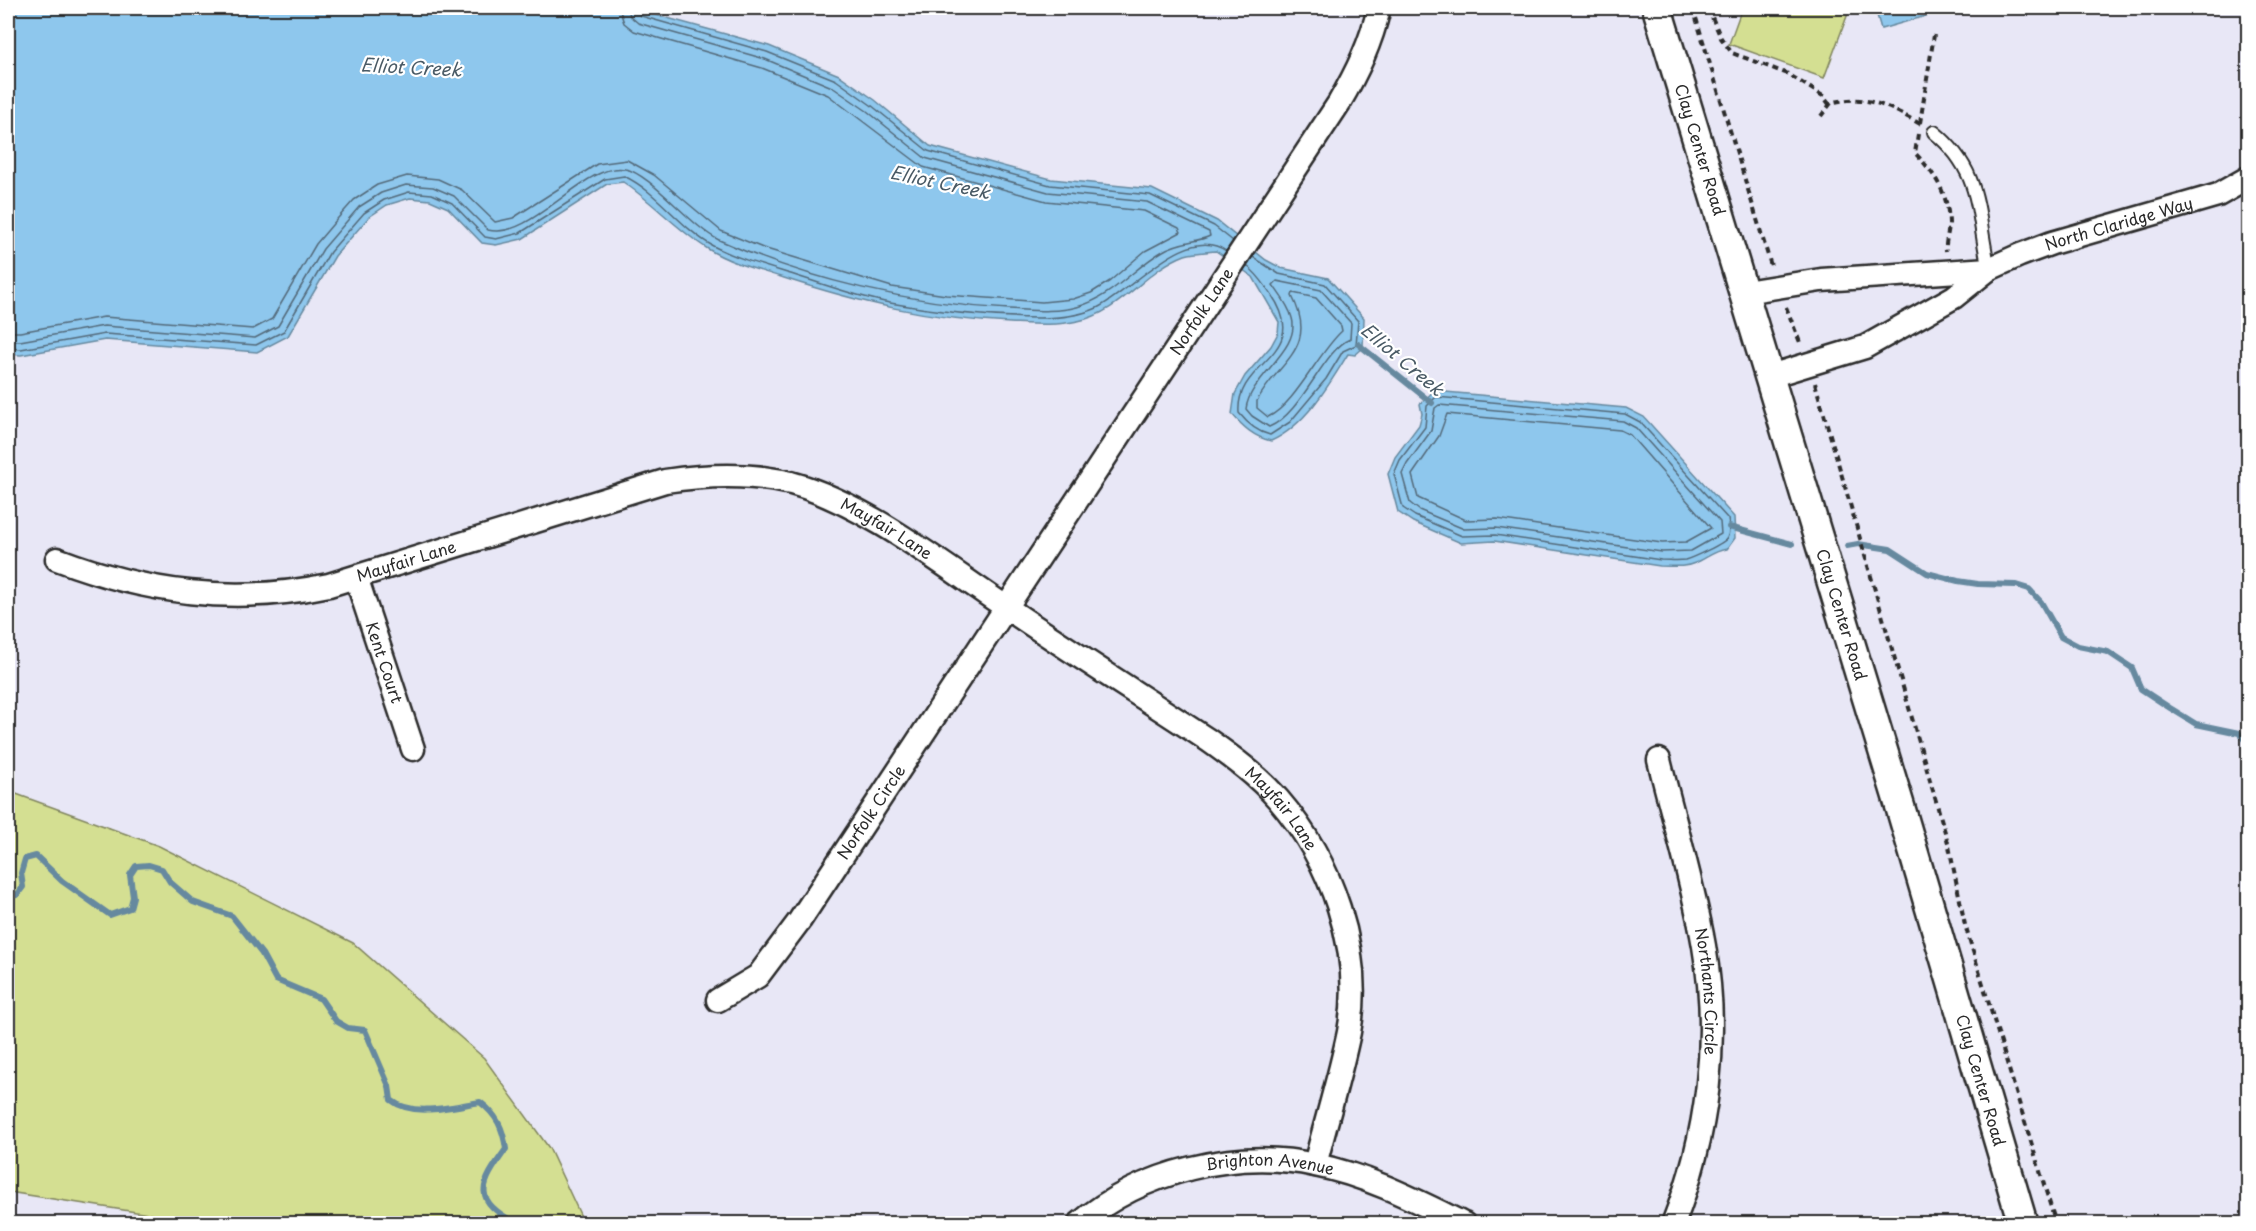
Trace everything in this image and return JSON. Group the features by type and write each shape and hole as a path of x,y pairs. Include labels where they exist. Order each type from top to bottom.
{"street":[{"name":"Norfolk Lane","path":"1007,608 1357,72 1373,34 1379,8"},
{"name":"Clay Center Road","path":"1657,8 1745,292 2023,1224"},
{"name":"North Claridge Way","path":"1770,376 1864,347 1954,297 1989,269 2052,243 2218,195 2248,178"},
{"name":"North Claridge Way","path":"1745,292 1821,280 1989,269"},
{"name":"Mayfair Lane","path":"57,559 101,576 168,591 242,597 300,591 356,577 665,480 703,476 748,477 791,483 830,498 870,518 930,556 1236,760 1277,798 1305,835 1330,886 1350,957 1349,1030 1315,1165"},
{"name":"Kent Court","path":"356,577 413,749"},
{"name":"Norfolk Circle","path":"718,1000 758,976 767,966 1007,608"},
{"name":"Northants Circle","path":"1659,760 1704,945 1709,988 1708,1090 1686,1192 1673,1224"},
{"name":"Brighton Avenue","path":"1079,1224 1140,1185 1191,1169 1251,1160 1315,1165 1356,1176 1464,1224"}],"lane":[{"path":"1934,132 1950,144 1970,173 1989,269"}],"path":[{"path":"1693,8 1779,286 1808,365 1950,846 1965,925 2056,1224"},
{"path":"1708,8 1721,38 1732,53 1788,74 1823,96 1829,104"},
{"path":"1821,116 1829,104 1854,99 1877,102 1934,132"}],"green space":[{"path":"1742,8 1850,8 1824,78 1729,44"},
{"path":"8,791 159,846 353,943 484,1058 549,1148 584,1223 206,1223 9,1192"}],"water":[{"path":"8,8 489,8 507,10 631,8 769,46 839,75 875,100 930,146 1051,179 1152,189 1217,221 1266,260 1281,268 1328,278 1364,318 1363,348 1355,355 1348,354 1315,404 1295,425 1271,441 1249,431 1232,414 1235,394 1245,376 1271,346 1278,333 1279,322 1253,277 1216,251 1189,254 1171,262 1108,309 1078,321 1061,324 1035,324 951,318 840,295 726,258 708,249 675,225 623,182 607,184 522,239 496,245 482,243 448,208 430,200 410,198 387,205 369,217 335,256 288,336 257,352 105,340 21,355 8,354"},
{"path":"1875,8 1924,8 1926,16 1881,29"},
{"path":"1434,391 1626,408 1644,417 1734,517 1735,538 1727,549 1718,551 1691,565 1660,566 1494,541 1461,543 1413,522 1398,512 1388,474 1395,457 1419,425 1422,414 1420,404"}],"waterway":[{"name":"Elliot Creek","path":"1358,344 1432,403"},
{"name":"Elliot Creek","path":"1729,527 1792,544"},
{"name":"Elliot Creek","path":"1847,546 1858,544 1890,549 1927,573 1958,581 2016,585 2029,589 2041,602 2061,637 2078,646 2108,652 2132,668 2141,689 2170,708 2196,724 2239,733 2248,742"},
{"path":"8,896 17,895 23,887 21,873 25,859 36,856 62,881 110,915 130,908 133,897 130,875 136,866 149,865 162,869 170,882 193,902 232,916 262,954 276,980 321,999 336,1021 348,1028 365,1030 389,1086 391,1100 400,1105 422,1110 480,1102 486,1107 498,1122 506,1149 490,1173 484,1191 493,1207 517,1224"}]}
